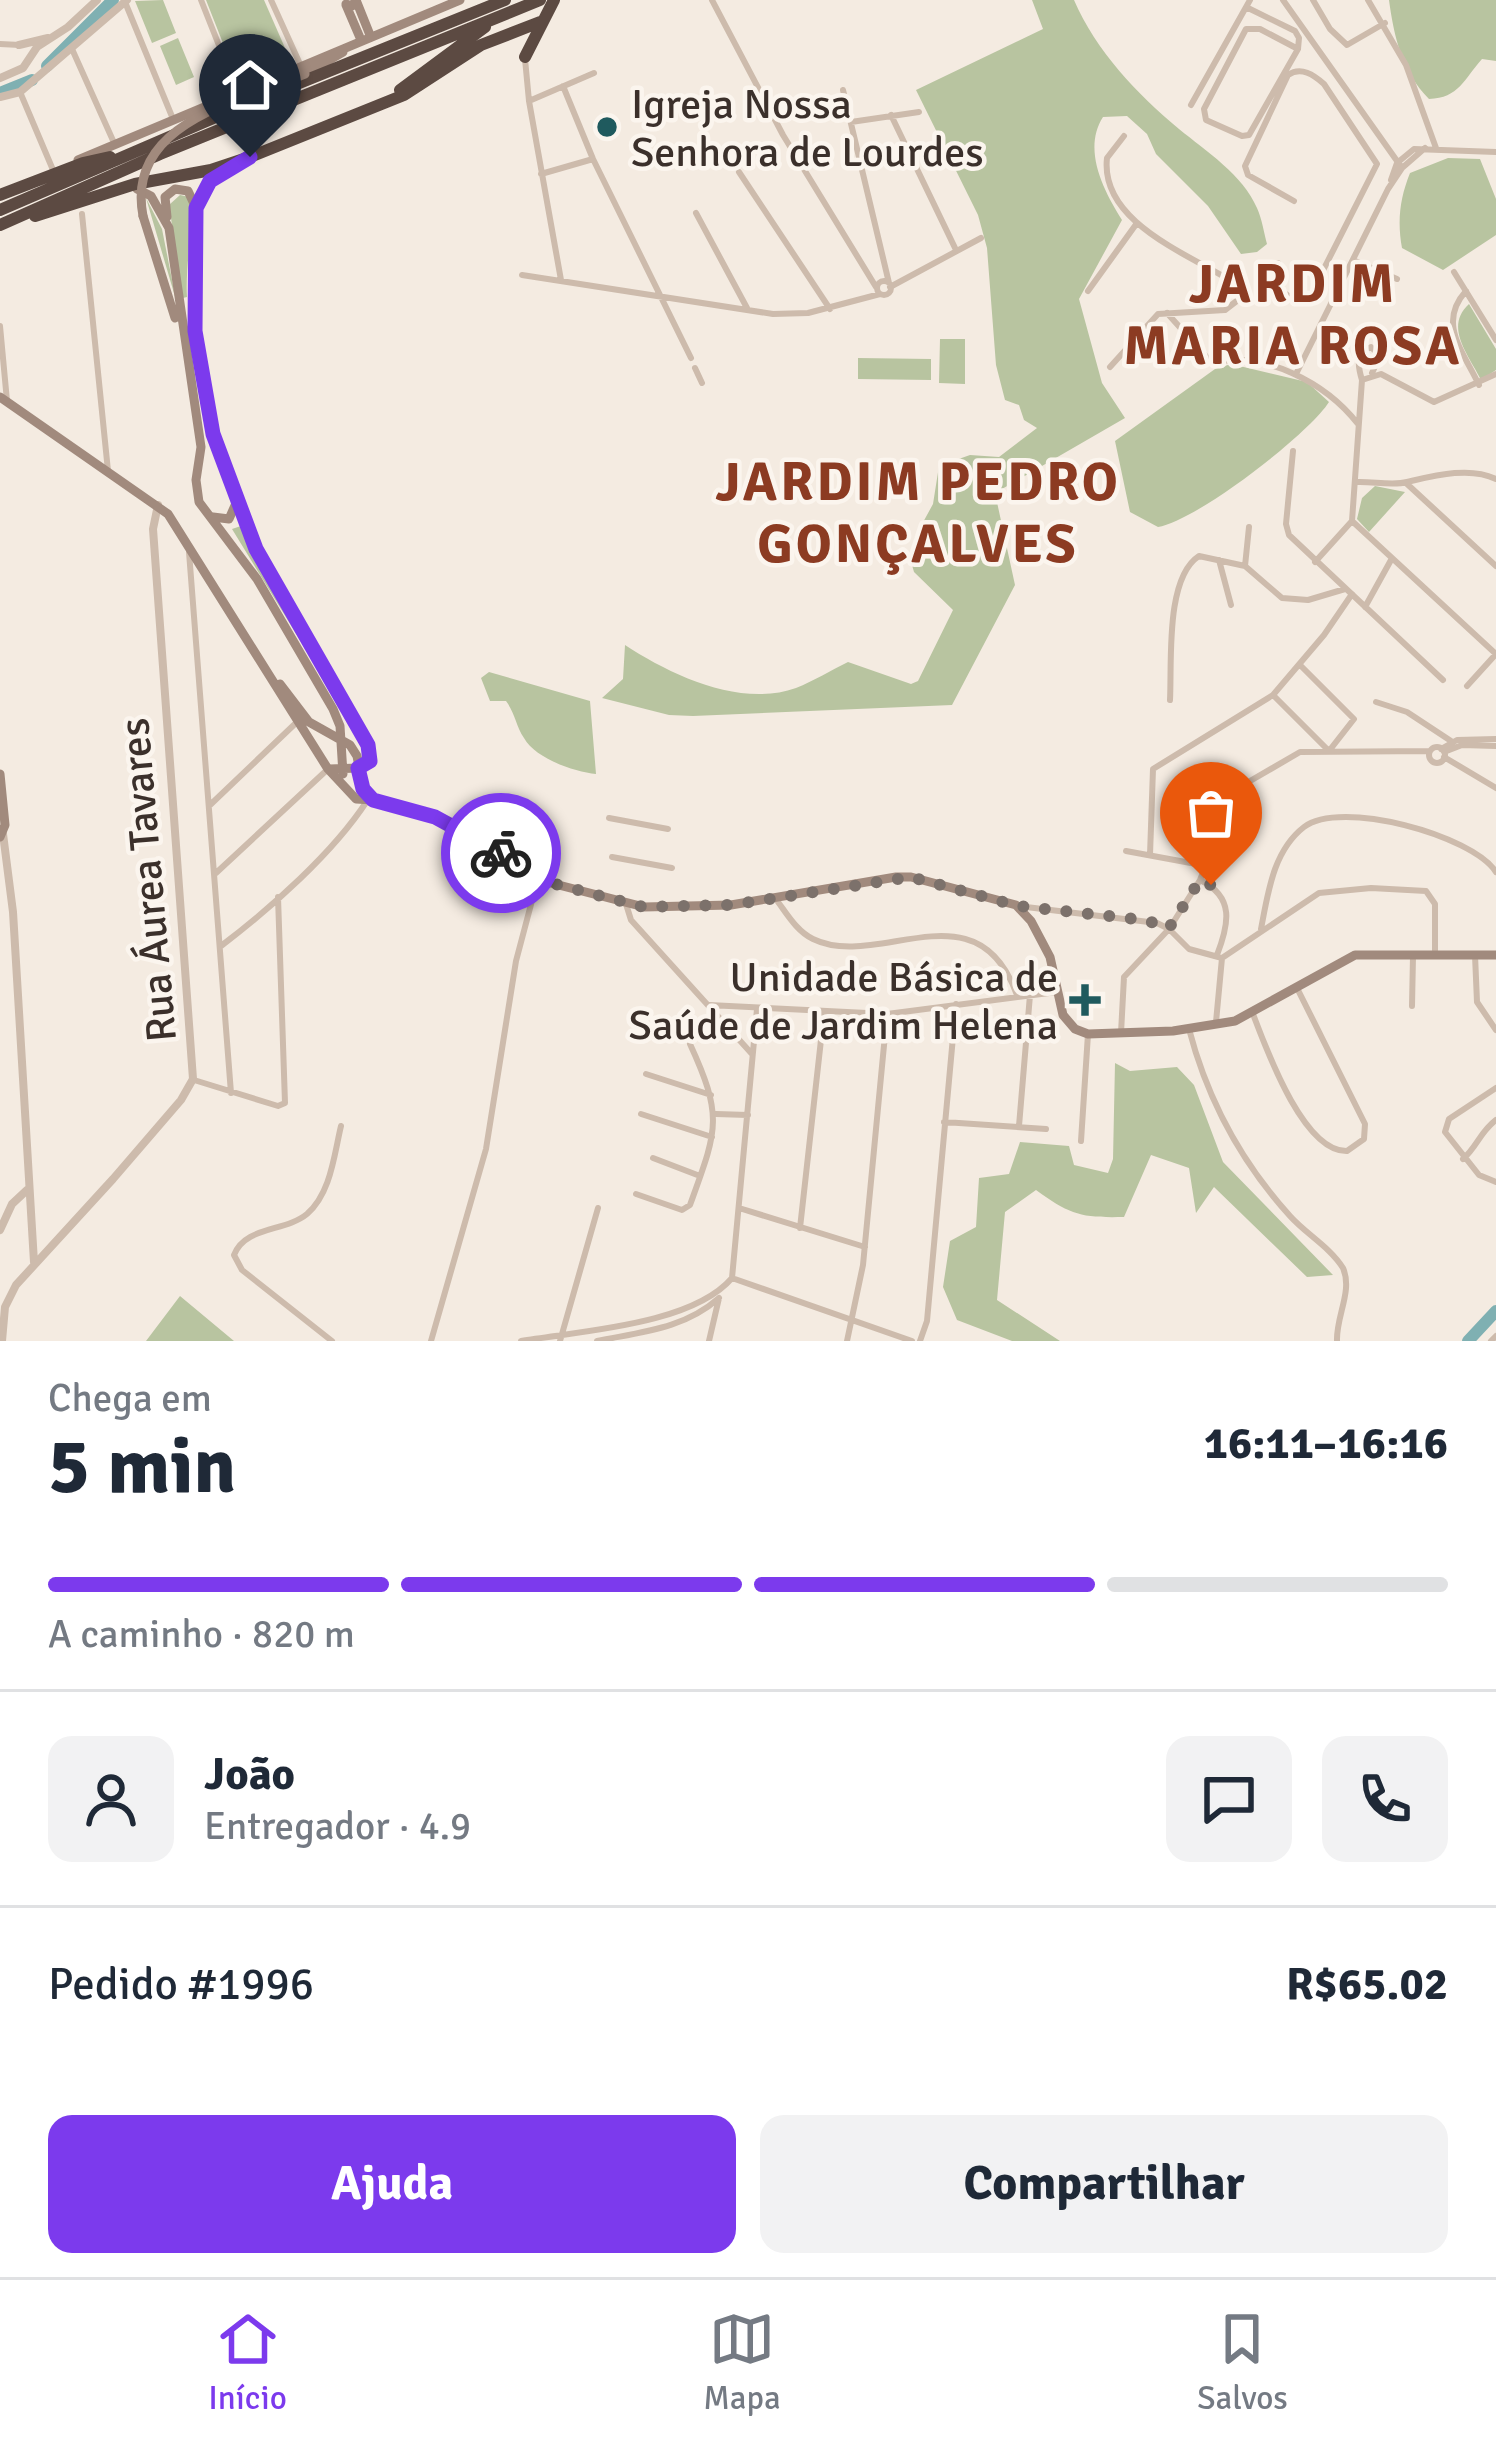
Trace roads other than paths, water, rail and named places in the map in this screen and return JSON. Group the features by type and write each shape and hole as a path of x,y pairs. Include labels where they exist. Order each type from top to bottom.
{"highway":[{"path":"2,219 129,154 505,0"},
{"path":"2,219 540,0"},
{"path":"525,57 554,0"},
{"path":"380,104 495,18"},
{"path":"2,219 34,217 120,189 250,157 421,86 481,45 540,22"},
{"path":"510,34 525,57"},
{"path":"0,192 83,163 129,154"}],"main road":[{"path":"182,340 140,198 145,170 165,137 432,5 460,0"},
{"path":"351,6 361,40"},
{"path":"0,192 237,91 302,69"},
{"path":"196,208 210,181 250,157"},
{"path":"120,189 144,191 169,228"},
{"path":"328,769 341,769 358,768 370,761 368,745 256,549 217,452 195,331 196,208 188,191 175,189 164,202 201,447 196,492 257,579 329,703 341,738 341,769 348,790"},
{"path":"3,399 158,505 189,544 303,721 328,769 356,799 448,823 557,886 644,907 698,908 911,877 1018,906 1050,957 1068,1022 1088,1034 1216,1026 1253,1014 1349,956 1496,955"},
{"path":"208,514 229,519 236,512 238,496"},
{"path":"303,721 327,720 329,703"},
{"path":"303,721 341,738 354,751 369,799"},
{"path":"0,774 1,836"}],"street":[{"path":"0,78 23,68 37,46 56,36 97,0"},
{"path":"201,0 237,91"},
{"path":"271,0 302,69"},
{"path":"712,0 783,135 878,291"},
{"path":"1282,0 1400,166"},
{"path":"1313,0 1330,29 1347,44 1385,23"},
{"path":"1368,0 1406,65 1436,148"},
{"path":"0,97 20,92 126,1 173,118"},
{"path":"1191,105 1248,3 1294,31 1300,38 1298,49 1249,135 1207,120 1204,109 1246,29 1260,28 1298,49"},
{"path":"19,45 56,36"},
{"path":"0,44 37,46"},
{"path":"19,45 23,68"},
{"path":"72,49 115,145"},
{"path":"525,57 561,280"},
{"path":"1278,263 1273,285 1297,302 1307,300 1376,161 1324,84 1300,71 1288,75 1245,166 1248,175 1294,201"},
{"path":"529,100 594,73"},
{"path":"563,86 592,159 691,358"},
{"path":"843,90 890,285"},
{"path":"20,92 53,170"},
{"path":"851,122 919,112"},
{"path":"891,115 956,250"},
{"path":"1110,367 1150,320 1166,312 1225,310 1238,300 1228,279 1137,223 1109,188 1107,158 1124,136"},
{"path":"1296,374 1409,151 1496,152"},
{"path":"541,174 592,159"},
{"path":"739,172 830,309"},
{"path":"1356,207 1375,215"},
{"path":"82,214 108,471"},
{"path":"697,214 747,308"},
{"path":"1088,291 1137,223"},
{"path":"878,291 881,282 890,285 981,238"},
{"path":"1353,260 1397,279"},
{"path":"1454,272 1496,340"},
{"path":"522,275 789,315 830,309 878,291"},
{"path":"1466,291 1452,309 1451,322 1479,385"},
{"path":"1166,312 1211,363 1235,360 1296,374 1321,390 1360,427"},
{"path":"0,326 3,399"},
{"path":"1315,562 1352,520 1362,380 1358,361 1371,346 1380,356 1371,375"},
{"path":"695,368 702,383"},
{"path":"1362,380 1381,374 1434,402 1495,377"},
{"path":"1293,451 1286,530 1443,680"},
{"path":"1356,482 1406,483 1416,477 1481,473 1496,479"},
{"path":"1406,483 1496,566"},
{"name":"Rua Áurea Tavares","path":"1,1320 10,1294 181,1100 193,1079 161,689 153,529 158,505"},
{"path":"1352,520 1496,654 1467,686"},
{"path":"1245,566 1249,527"},
{"path":"189,544 231,1093"},
{"path":"1170,700 1178,591 1190,562 1199,556 1245,566 1282,598 1307,600 1348,592"},
{"path":"1219,560 1232,605"},
{"path":"1364,607 1390,560"},
{"path":"1150,855 1153,769 1273,695 1300,666 1348,592"},
{"path":"1300,666 1354,719 1329,751"},
{"path":"1273,695 1329,751"},
{"path":"1376,703 1407,712 1451,741 1496,742"},
{"path":"209,806 303,721"},
{"path":"1121,1033 1122,984 1127,970 1169,928 1200,880 1219,802 1300,752 1315,735"},
{"path":"1431,756 1439,762 1451,741"},
{"path":"1300,752 1431,756 1462,745 1496,742"},
{"path":"1443,753 1496,788"},
{"path":"215,874 328,769"},
{"path":"221,946 278,897 369,799"},
{"path":"1261,929 1269,885 1286,848 1305,826 1327,816 1397,823 1427,832 1480,854 1496,872"},
{"path":"609,818 668,829"},
{"path":"1,836 13,912 34,1264"},
{"path":"1126,851 1207,866"},
{"path":"612,857 672,868"},
{"path":"431,1341 486,1149 516,961 538,877"},
{"path":"1200,880 1223,897 1229,914 1220,957 1216,1026"},
{"path":"532,899 557,886"},
{"path":"1018,906 1145,920 1169,928 1189,949 1220,957 1332,890 1423,890 1436,904 1435,954"},
{"path":"193,1079 278,1106 285,1103 278,897"},
{"path":"604,898 630,918 752,1054"},
{"path":"775,898 797,927 822,942 863,944 938,936 986,947 1000,958 1017,996"},
{"path":"626,904 630,918"},
{"path":"630,918 644,907"},
{"path":"1031,921 1047,907"},
{"path":"1475,954 1477,1001 1496,1030"},
{"path":"1412,1006 1413,955"},
{"path":"1253,1014 1288,1097 1328,1146 1347,1150 1364,1139 1365,1124 1297,988"},
{"path":"709,1005 887,1013 1059,992"},
{"path":"1019,1126 1030,995"},
{"path":"732,1278 916,1341 927,1321 956,1004"},
{"path":"597,1341 685,1321 732,1278 757,1009"},
{"path":"800,1228 824,1013"},
{"path":"847,1341 865,1247 887,1013"},
{"path":"1189,1029 1205,1087 1231,1134 1287,1214 1343,1268 1348,1280 1337,1320 1337,1341"},
{"path":"1081,1141 1088,1034"},
{"path":"635,1194 682,1210 690,1204 716,1114 690,1044"},
{"path":"646,1074 712,1095"},
{"path":"1496,1088 1449,1119 1446,1126 1446,1138 1463,1159 1485,1180 1496,1182"},
{"path":"641,1114 712,1137"},
{"path":"716,1114 748,1115"},
{"path":"1463,1159 1496,1120"},
{"path":"944,1122 1046,1129"},
{"path":"332,1341 242,1270 234,1255 243,1240 300,1219 316,1204 326,1186 341,1126"},
{"path":"653,1158 700,1176"},
{"path":"0,1230 12,1204 28,1189"},
{"path":"561,1337 598,1208"},
{"path":"739,1208 865,1247"},
{"path":"520,1341 561,1337 681,1310 718,1295"},
{"path":"709,1341 718,1295"},
{"path":"681,1310 685,1321"},
{"path":"1,1320 2,1341"}],"waterway":[{"path":"47,66 113,0"},
{"path":"0,93 32,80"},
{"path":"1468,1341 1496,1311"}],"place":[{"name":"Igreja Nossa Senhora de Lourdes","path":"607,127"},
{"name":"Unidade Básica de Saúde de Jardim Helena","path":"1085,1000"}],"district":[{"name":"JARDIM MARIA ROSA","path":"1293,314"},
{"name":"JARDIM PEDRO GONÇALVES","path":"918,512"}]}
